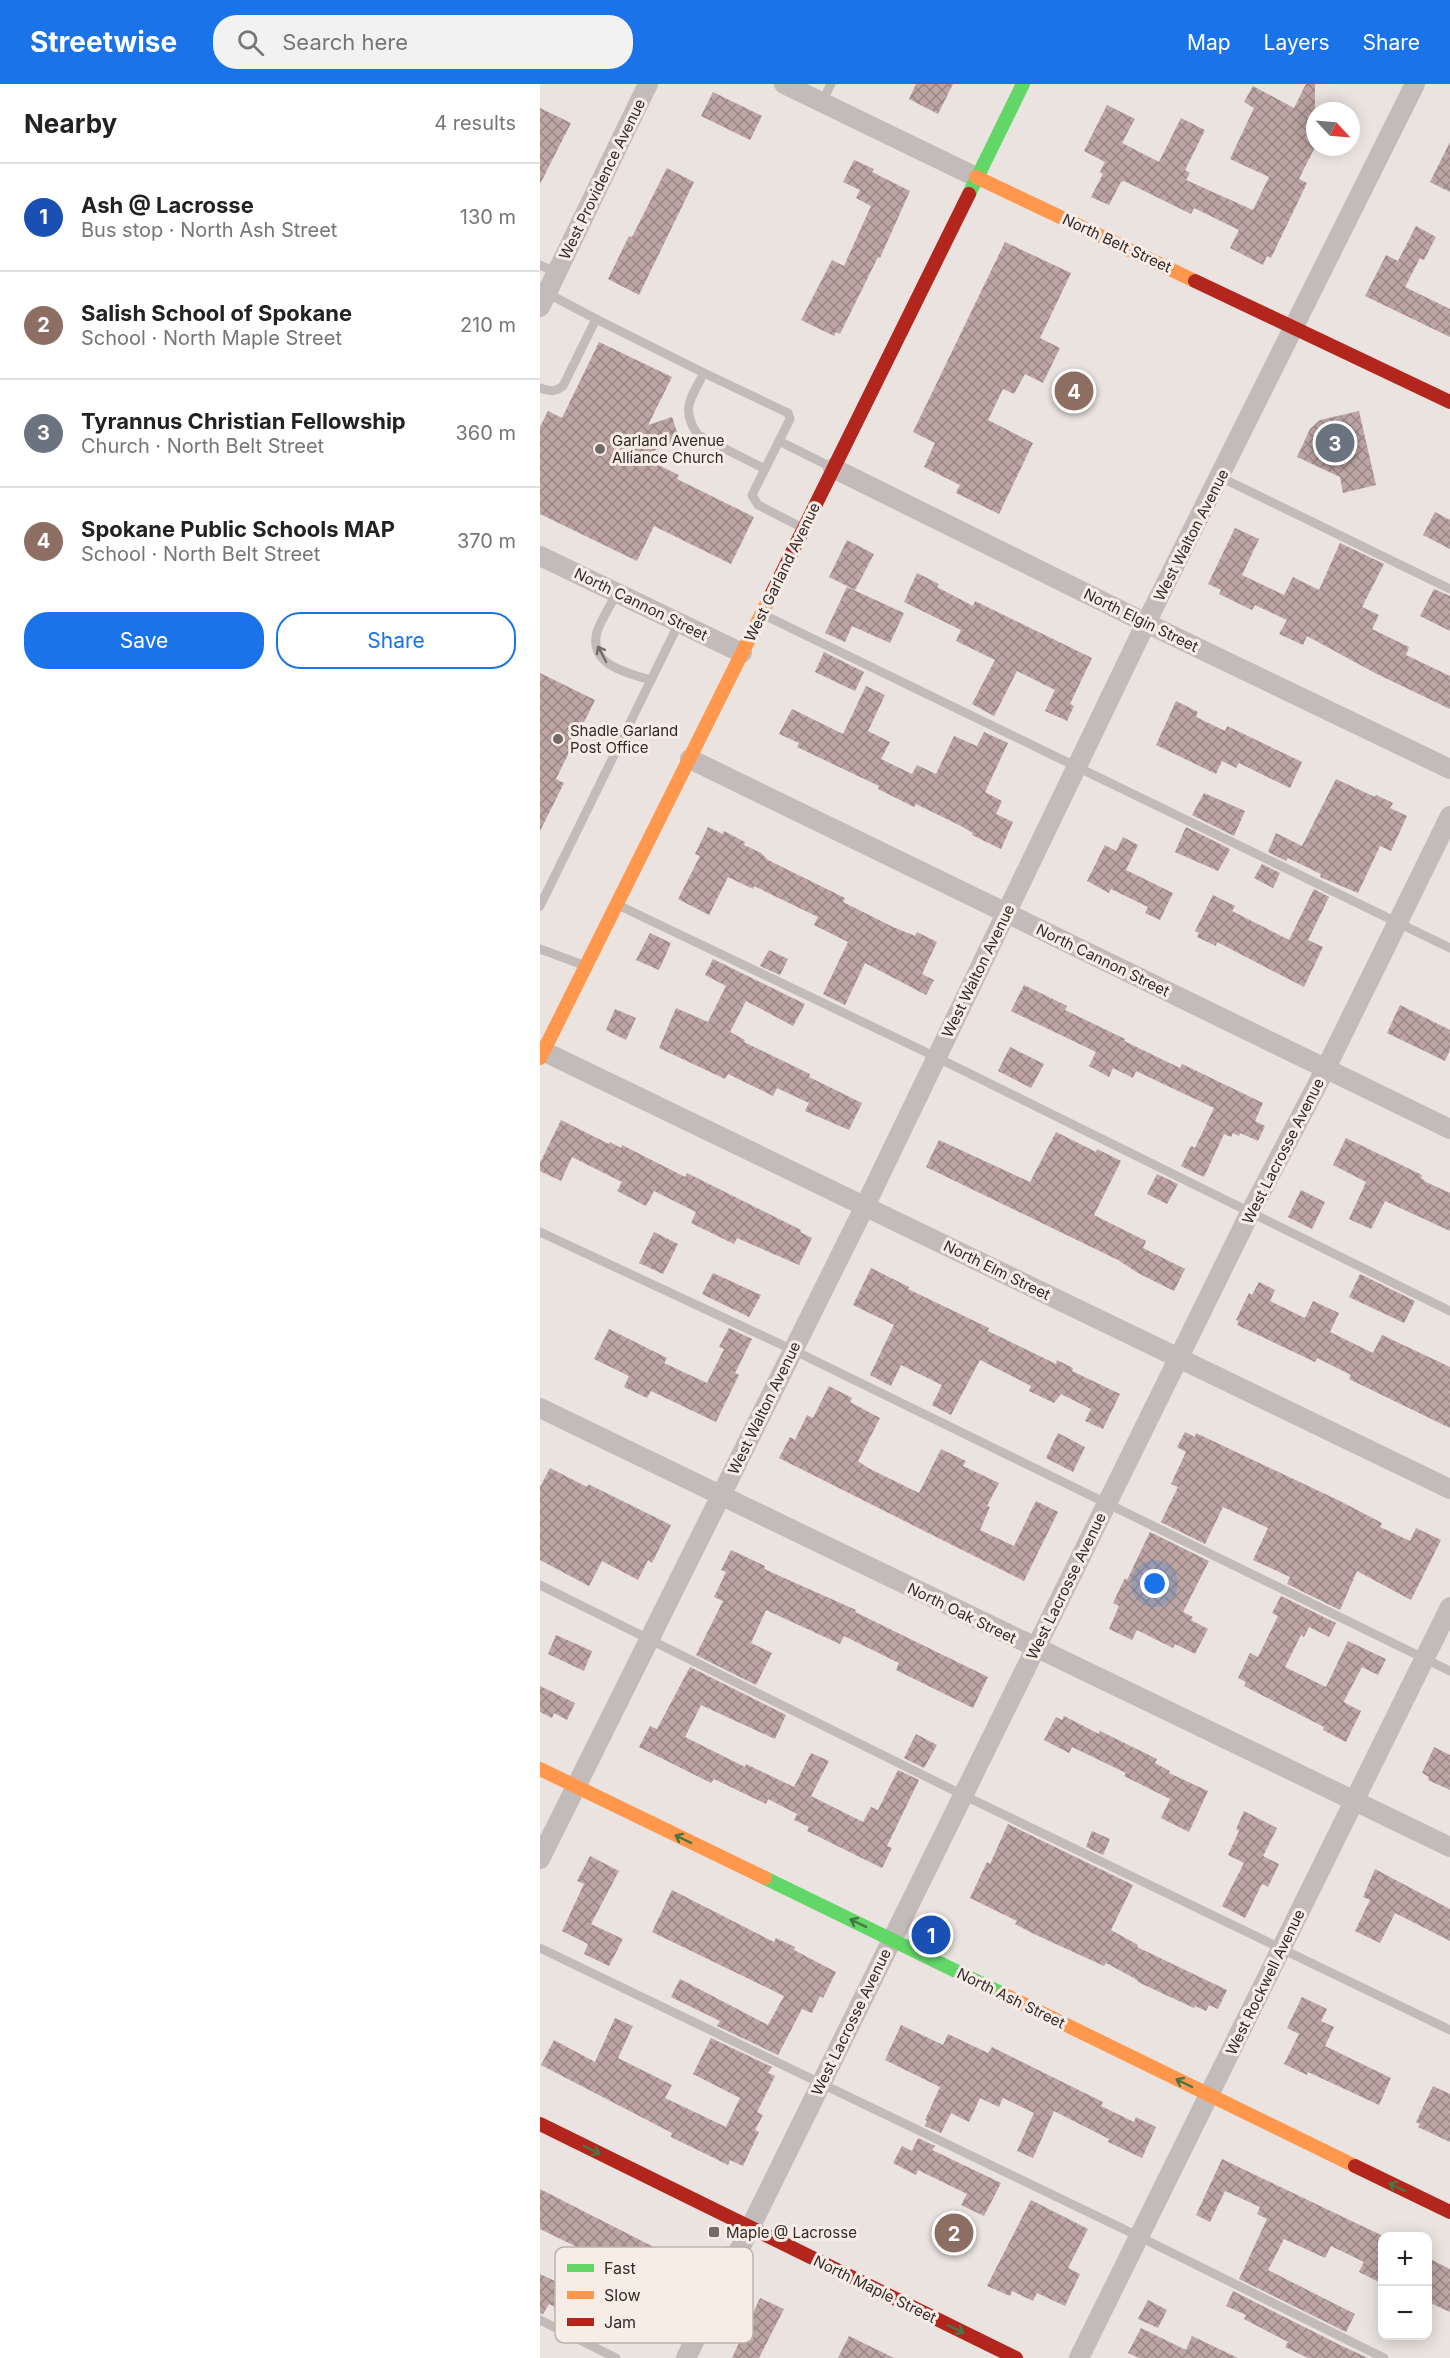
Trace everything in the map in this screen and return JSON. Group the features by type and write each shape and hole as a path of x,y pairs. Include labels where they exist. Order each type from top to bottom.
{"street":[{"name":"West Providence Avenue","path":"543,300 548,269 648,84"},
{"name":"North Belt Street","path":"784,84 1450,402"},
{"name":"West Garland Avenue","path":"542,1055 1023,84"},
{"name":"West Walton Avenue","path":"540,1859 865,1206 1146,623 1415,84"},
{"name":"North Elgin Street","path":"833,468 1146,623 1450,769"},
{"name":"North Cannon Street","path":"540,555 742,653"},
{"name":"North Cannon Street","path":"690,759 1450,1129"},
{"name":"West Lacrosse Avenue","path":"742,2247 1107,1502 1450,816"},
{"name":"North Elm Street","path":"542,1055 865,1206 1450,1489"},
{"name":"North Oak Street","path":"540,1408 1450,1847"},
{"name":"West Rockwell Avenue","path":"1079,2358 1450,1607"},
{"name":"North Ash Street","path":"540,1769 1450,2212"},
{"name":"North Maple Street","path":"540,2124 1016,2358"},
{"name":"West Lacrosse Avenue","path":"686,2358 694,2343"}],"lane":[{"path":"822,102 831,84"},
{"path":"543,300 596,319 788,413 790,419 752,495 758,505 804,528"},
{"path":"540,388 549,392 557,391 563,386 596,319"},
{"path":"704,373 687,405 687,412 694,429 698,435 765,469"},
{"path":"778,441 833,468"},
{"path":"1220,477 1450,589"},
{"path":"617,593 597,631 596,642 599,654 609,665 625,673 651,680"},
{"path":"761,614 1450,948"},
{"path":"540,906 679,623"},
{"path":"616,904 936,1057 1450,1311"},
{"path":"540,949 585,966"},
{"path":"540,1232 793,1350 1450,1671"},
{"path":"540,1585 963,1795 1450,2030"},
{"path":"540,1948 1140,2237 1384,2358"},
{"path":"540,2320 555,2328"},
{"path":"586,2343 616,2358"}],"building":[{"path":"916,84 953,84 938,114 909,99"},
{"path":"1306,84 1315,84 1315,102 1306,102 1306,156 1310,156 1299,179 1307,183 1271,258 1267,256 1263,265 1230,248 1239,230 1194,208 1191,214 1124,181 1121,182 1109,205 1091,197 1103,174 1100,172 1105,162 1084,151 1107,105 1135,119 1122,143 1159,162 1181,118 1205,130 1185,170 1190,173 1186,180 1253,210 1269,177 1230,159 1254,108 1244,102 1253,86 1294,108"},
{"path":"713,92 762,116 750,140 701,116"},
{"path":"540,108 571,123 540,184"},
{"path":"1450,142 1450,192 1430,182"},
{"path":"854,160 874,169 872,172 910,191 880,258 878,257 840,334 836,332 834,336 801,320 832,260 844,266 871,206 856,198 860,190 843,182"},
{"path":"667,168 694,182 639,295 608,279"},
{"path":"1416,226 1436,237 1424,260 1420,258 1405,287 1450,309 1450,337 1365,296 1386,255 1398,261"},
{"path":"1005,242 1071,273 1040,338 1060,348 1043,383 1025,374 1014,394 1003,389 988,420 1033,443 999,514 956,493 960,485 924,467 935,443 913,432"},
{"name":"Garland Avenue Alliance Church","path":"599,342 672,377 648,425 672,417 680,441 639,456 679,475 677,479 754,517 731,564 654,526 637,561 540,514 540,427 548,411 562,418"},
{"path":"1359,411 1376,485 1343,493 1340,477 1297,457 1310,429 1320,420"},
{"path":"1435,512 1450,520 1450,549 1423,535"},
{"path":"1235,528 1259,539 1242,575 1284,595 1293,577 1319,590 1340,543 1384,564 1362,607 1379,615 1372,629 1409,647 1406,655 1450,676 1450,709 1375,673 1307,636 1303,645 1279,634 1287,620 1255,605 1252,610 1219,594 1221,590 1208,584"},
{"path":"847,540 874,554 855,590 829,577"},
{"path":"917,573 939,584 937,587 973,606 975,601 1092,658 1070,704 1074,706 1067,721 1045,711 1055,690 1017,671 994,716 972,704 995,660 956,641 961,630 904,602"},
{"path":"847,587 904,613 890,643 852,626 845,642 825,633"},
{"path":"1434,589 1450,596 1450,631 1420,616"},
{"path":"824,652 864,672 855,691 815,672"},
{"name":"Shadle Garland Post Office","path":"540,673 595,700 556,779 564,783 540,831"},
{"path":"866,686 885,695 868,731 890,742 881,759 912,774 917,765 936,774 954,736 977,746 984,732 1008,743 985,792 1002,801 996,814 1013,822 1001,849 916,804 914,807 878,789 879,786 797,747 799,743 779,734 792,709 843,734"},
{"path":"1176,701 1198,712 1196,717 1225,731 1227,726 1302,762 1290,788 1239,763 1236,768 1222,761 1216,774 1156,745"},
{"path":"1336,779 1393,803 1390,808 1407,816 1391,851 1380,846 1358,893 1320,877 1321,874 1288,858 1286,861 1268,852 1276,833 1302,846"},
{"path":"1204,793 1245,811 1234,836 1192,815"},
{"path":"708,827 723,834 724,831 745,842 744,845 761,853 768,860 845,898 843,902 893,927 915,936 917,932 937,942 922,974 934,980 926,995 865,963 845,1005 823,994 848,942 814,925 818,917 754,886 753,889 728,877 709,915 678,899 700,856 695,854"},
{"path":"1186,827 1230,850 1218,871 1175,852"},
{"path":"1123,837 1138,845 1126,870 1173,893 1160,920 1145,913 1148,907 1111,889 1109,893 1087,881 1105,845 1116,851"},
{"path":"1262,864 1280,873 1273,888 1254,878"},
{"path":"1314,889 1329,897 1308,940 1323,947 1304,987 1217,942 1216,946 1197,937 1199,933 1195,931 1213,895 1235,906 1232,911 1289,940"},
{"path":"650,933 671,943 659,970 636,960"},
{"path":"769,950 788,959 780,975 760,966"},
{"path":"713,959 805,1004 793,1026 746,1001 730,1032 745,1040 744,1042 810,1074 809,1077 862,1103 849,1130 805,1111 809,1103 777,1088 773,1096 728,1074 725,1079 659,1048 676,1008 708,1022 726,986 705,975"},
{"path":"1024,985 1067,1006 1065,1010 1125,1039 1124,1041 1180,1068 1182,1064 1263,1103 1255,1121 1265,1126 1258,1141 1240,1133 1239,1136 1233,1133 1231,1137 1224,1134 1204,1177 1181,1166 1191,1146 1195,1148 1214,1108 1136,1071 1133,1078 1113,1068 1109,1077 1089,1066 1096,1052 1011,1011"},
{"path":"1400,1005 1450,1030 1450,1050 1445,1061 1387,1033"},
{"path":"615,1009 636,1018 626,1040 606,1030"},
{"path":"1010,1047 1044,1064 1031,1088 998,1071"},
{"path":"561,1120 609,1144 610,1142 621,1148 622,1145 685,1177 687,1173 801,1230 800,1232 812,1238 799,1265 737,1238 734,1244 691,1223 696,1212 654,1191 646,1206 617,1191 622,1182 572,1157 561,1181 540,1171 540,1163"},
{"path":"1056,1132 1096,1152 1097,1149 1121,1161 1094,1215 1146,1241 1143,1248 1185,1269 1174,1291 1118,1260 926,1167 939,1140 1030,1182"},
{"path":"1346,1138 1422,1175 1421,1178 1426,1182 1450,1193 1450,1231 1385,1201 1371,1229 1349,1219 1366,1182 1333,1165"},
{"path":"1157,1174 1178,1184 1167,1204 1147,1194"},
{"path":"1301,1190 1325,1202 1312,1229 1288,1217"},
{"path":"654,1232 678,1244 663,1274 639,1263"},
{"path":"871,1268 909,1287 908,1289 989,1328 988,1331 1056,1364 1057,1360 1073,1368 1072,1371 1120,1394 1103,1429 1085,1421 1091,1409 1061,1394 1054,1403 1029,1391 1031,1386 980,1360 951,1415 932,1405 942,1385 901,1365 891,1386 870,1375 894,1325 853,1305"},
{"path":"713,1273 761,1295 749,1317 702,1294"},
{"path":"1360,1274 1415,1301 1404,1323 1349,1297"},
{"path":"1259,1282 1275,1290 1270,1301 1305,1318 1313,1301 1339,1313 1330,1332 1373,1353 1382,1335 1450,1367 1450,1428 1349,1379 1351,1375 1317,1358 1315,1362 1237,1325 1239,1321 1236,1320 1249,1293 1252,1295"},
{"path":"729,1328 752,1339 735,1373 739,1375 716,1422 651,1391 647,1398 624,1387 629,1376 594,1359 609,1329 667,1358 664,1363 707,1383 724,1349 719,1347"},
{"path":"829,1386 852,1398 850,1402 880,1418 858,1461 868,1468 919,1493 941,1449 966,1461 963,1466 999,1483 987,1506 990,1507 980,1530 1014,1546 1036,1501 1058,1512 1024,1581 779,1458 790,1437 795,1440 807,1415 813,1418"},
{"path":"1185,1432 1195,1437 1196,1433 1340,1501 1382,1523 1380,1527 1410,1541 1416,1528 1441,1540 1411,1600 1357,1571 1340,1610 1287,1584 1290,1577 1253,1560 1268,1528 1223,1507 1205,1544 1161,1522 1178,1487 1171,1484 1186,1452 1177,1447"},
{"path":"1058,1433 1085,1447 1073,1472 1046,1458"},
{"path":"550,1468 671,1525 652,1563 648,1560 638,1580 602,1561 589,1586 540,1560 540,1487"},
{"path":"1150,1532 1209,1561 1183,1612 1193,1617 1191,1620 1208,1629 1195,1654 1175,1644 1173,1648 1137,1630 1132,1640 1109,1629 1119,1606 1113,1603"},
{"path":"731,1550 765,1566 764,1569 856,1610 855,1612 988,1677 973,1708 896,1670 899,1663 844,1636 840,1644 766,1610 751,1643 772,1653 756,1685 696,1655 723,1601 714,1597 726,1572 721,1570"},
{"path":"1281,1596 1336,1623 1329,1637 1309,1627 1304,1637 1301,1635 1285,1667 1326,1687 1348,1641 1386,1659 1378,1675 1362,1667 1344,1701 1361,1711 1346,1742 1323,1730 1324,1727 1244,1686 1246,1682 1238,1678 1250,1653 1258,1657 1278,1616 1272,1613"},
{"path":"556,1635 592,1651 584,1671 548,1654"},
{"path":"690,1667 786,1715 775,1739 701,1705 685,1737 745,1767 746,1764 794,1787 811,1753 829,1761 811,1796 863,1822 871,1807 878,1810 898,1770 919,1780 887,1846 892,1848 882,1868 807,1831 809,1827 794,1820 797,1814 768,1799 766,1804 714,1779 711,1783 639,1747 650,1726 657,1729"},
{"path":"540,1686 575,1703 567,1720 554,1713 552,1718 540,1712"},
{"path":"1064,1716 1157,1759 1155,1763 1170,1771 1169,1773 1208,1791 1189,1832 1161,1818 1170,1799 1124,1776 1126,1773 1072,1747 1069,1753 1044,1740 1056,1717 1062,1720"},
{"path":"916,1734 937,1745 924,1768 904,1758"},
{"path":"1434,1747 1450,1755 1450,1790 1428,1780 1429,1777 1422,1773"},
{"path":"1244,1811 1277,1828 1263,1856 1279,1864 1268,1887 1262,1884 1245,1918 1222,1906 1244,1863 1228,1855 1239,1831 1236,1829"},
{"path":"1008,1824 1133,1885 1111,1930 1138,1945 1137,1947 1227,1990 1218,2009 1209,2005 1206,2011 1195,2006 1194,2008 1140,1983 1106,1963 1104,1966 1034,1934 1015,1924 1017,1921 970,1898 987,1862 990,1864"},
{"path":"1092,1831 1110,1839 1103,1855 1086,1847"},
{"path":"590,1856 619,1871 591,1924 623,1939 609,1966 584,1954 588,1944 562,1931 584,1884 577,1881"},
{"path":"1375,1869 1450,1909 1450,1941 1395,1913 1380,1943 1355,1931 1370,1900 1363,1897"},
{"path":"672,1890 774,1942 776,1938 795,1947 794,1950 836,1972 823,1998 820,1996 812,2013 802,2009 778,2055 717,2026 720,2021 671,1997 680,1979 768,2025 784,1996 652,1932"},
{"path":"1302,1997 1327,2009 1321,2021 1334,2027 1325,2046 1391,2078 1379,2105 1308,2072 1307,2075 1284,2064 1299,2034 1287,2028"},
{"path":"615,2018 633,2026 618,2058 672,2085 665,2098 726,2127 740,2098 693,2074 711,2038 772,2067 768,2073 775,2076 757,2112 763,2115 755,2130 759,2132 743,2166 730,2160 728,2165 671,2137 672,2133 541,2065 554,2040 595,2062"},
{"path":"901,2025 943,2045 948,2034 988,2053 992,2047 1103,2102 1101,2106 1134,2122 1136,2117 1156,2127 1142,2158 1108,2142 1109,2139 1054,2111 1033,2158 1017,2151 1034,2113 1003,2098 999,2107 980,2098 969,2122 951,2113 941,2133 925,2126 927,2121 925,2120 940,2087 885,2060"},
{"path":"1433,2086 1450,2094 1450,2142 1418,2127 1420,2124 1416,2122"},
{"path":"918,2138 935,2146 932,2150 1001,2183 984,2216 961,2205 967,2194 918,2170 916,2175 893,2163 902,2146 912,2151"},
{"path":"1222,2159 1378,2234 1378,2282 1359,2272 1364,2262 1331,2246 1325,2258 1284,2239 1268,2270 1355,2314 1346,2332 1239,2279 1267,2219 1257,2214 1260,2207 1225,2191 1210,2222 1196,2215"},
{"path":"540,2189 654,2247 574,2247 540,2229"},
{"path":"1031,2200 1088,2229 1068,2268 1080,2274 1065,2306 1037,2293 1033,2301 1012,2291 1010,2296 987,2286"},
{"path":"1432,2260 1450,2269 1450,2312 1432,2304"},
{"path":"540,2274 555,2281 555,2307 549,2304 543,2314 540,2313"},
{"path":"1233,2291 1368,2358 1308,2358 1285,2347 1288,2342 1244,2319 1246,2315 1226,2306"},
{"path":"760,2298 784,2309 759,2358 732,2358 739,2343 753,2343 753,2313"},
{"path":"1148,2300 1167,2310 1158,2328 1138,2319"},
{"path":"1141,2328 1186,2350 1192,2336 1238,2358 1139,2358 1128,2353"},
{"path":"849,2336 894,2358 838,2358"}],"traffic: fast":[{"path":"969,194 1023,84"},
{"path":"765,1878 1003,1994"}],"traffic: slow":[{"path":"976,177 1195,281"},
{"path":"540,1058 769,599"},
{"path":"540,1769 765,1878"},
{"path":"1003,1994 1355,2166"}],"traffic: jam":[{"path":"769,599 969,194"},
{"path":"1195,281 1450,402"},
{"path":"540,2124 1016,2358"},
{"path":"1355,2166 1450,2212"}],"place":[{"name":"Spokane Public Schools MAP","path":"1074,391"},
{"name":"Tyrannus Christian Fellowship","path":"1335,443"},
{"name":"Garland Avenue Alliance Church","path":"600,449"},
{"name":"Shadle Garland Post Office","path":"558,739"},
{"name":"Ash @ Lacrosse","path":"931,1935"},
{"name":"Maple @ Lacrosse","path":"714,2232"},
{"name":"Salish School of Spokane","path":"954,2233"}]}
